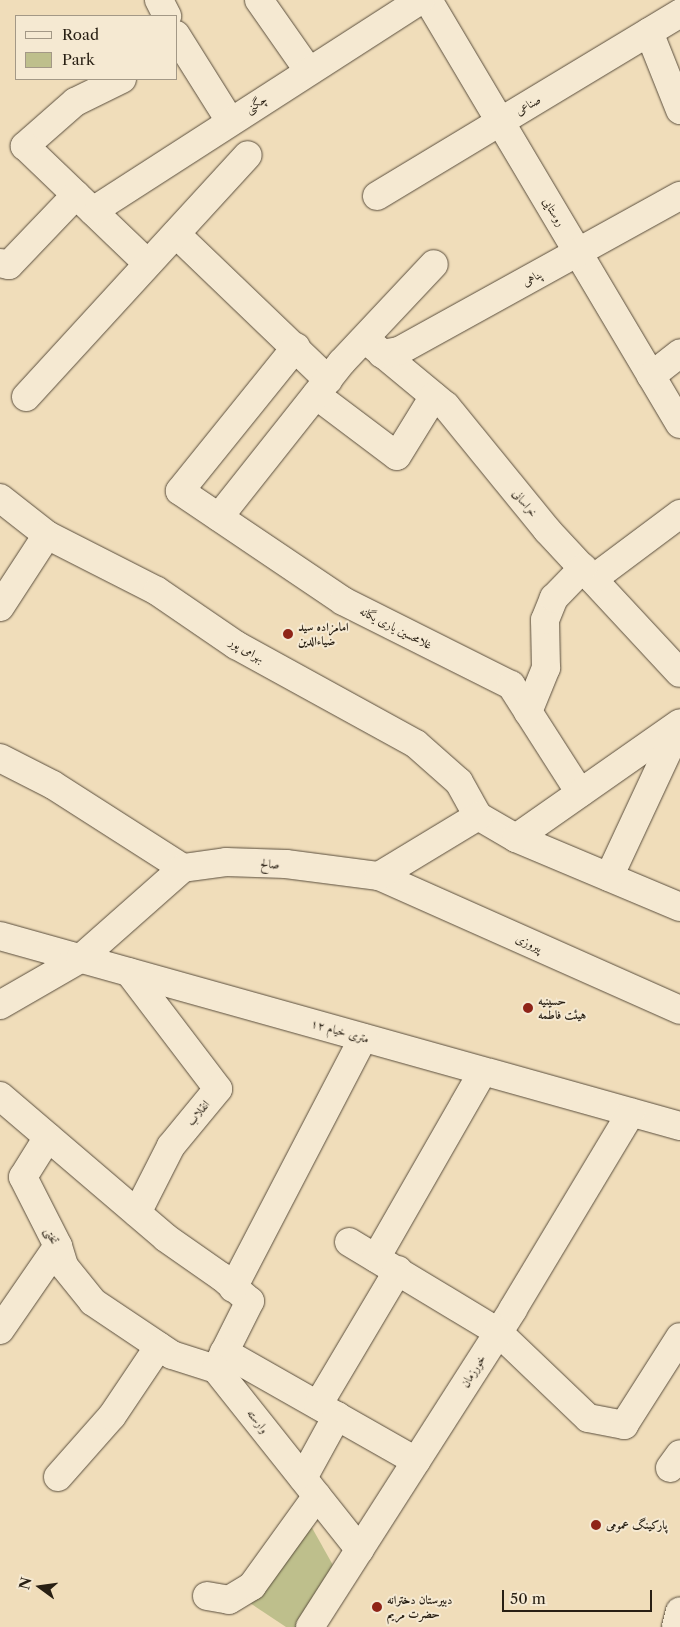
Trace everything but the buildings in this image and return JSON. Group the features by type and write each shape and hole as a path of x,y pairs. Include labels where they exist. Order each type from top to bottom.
{"street":[{"path":"159,0 166,15"},
{"path":"259,0 308,70"},
{"name":"چگنی","path":"0,263 9,265 85,203 230,122 308,70 421,0"},
{"name":"روستایی","path":"428,0 680,424"},
{"name":"صناعی","path":"377,196 680,13"},
{"path":"649,32 680,110"},
{"path":"179,45 230,122"},
{"path":"120,80 75,102 25,146 148,264"},
{"path":"26,397 248,155"},
{"name":"پناهی","path":"373,347 399,351 680,196"},
{"path":"176,234 296,347 322,388 397,456 434,396"},
{"path":"219,517 322,388 373,347 434,264"},
{"name":"غلامحسین یاری یگانه","path":"296,347 180,490 343,601 511,685 580,793"},
{"name":"خراسانی","path":"373,347 446,406 588,573 680,673"},
{"path":"651,376 680,354"},
{"name":"بهرامی پور","path":"0,498 47,535 157,591 236,646 416,744 459,782 478,816"},
{"path":"528,712 546,668 544,620 554,598 588,573 680,514"},
{"path":"0,607 47,535"},
{"path":"516,838 680,724"},
{"path":"609,877 680,724"},
{"path":"0,758 53,785 183,868 80,959 0,1005"},
{"path":"379,876 478,816 516,838 680,908"},
{"name":"صالح","path":"183,868 236,862 379,876"},
{"name":"پیروزی","path":"379,876 680,1010"},
{"name":"۱۲ متری خیام","path":"0,936 680,1126"},
{"name":"انقلاب","path":"129,972 218,1089 171,1146 137,1213"},
{"path":"233,1288 363,1038"},
{"path":"207,1596 229,1600 252,1586 310,1487 328,1410 387,1264 483,1071"},
{"path":"0,1096 166,1238 222,1277 250,1301 220,1360"},
{"name":"خورزمان","path":"310,1627 498,1332 631,1113"},
{"name":"تختی","path":"0,1330 58,1246 23,1177 48,1137"},
{"path":"349,1242 498,1332 588,1418 624,1425 680,1337"},
{"path":"58,1246 64,1266 93,1302 172,1354 220,1360 328,1410 416,1461"},
{"path":"58,1477 112,1416 160,1346"},
{"name":"وارسته","path":"220,1360 310,1487 360,1550"},
{"path":"676,1627 680,1611"}],"green space":[{"path":"311,1526 334,1567 296,1627 286,1627 250,1603"}],"place":[{"name":"امامزاده سید ضیاءالدین","path":"288,634"},
{"name":"حسینیه هیئت فاطمه","path":"528,1008"},
{"name":"پارکینگ عمومی","path":"596,1525"},
{"name":"دبیرستان دخترانه حضرت مریم","path":"377,1607"}]}
